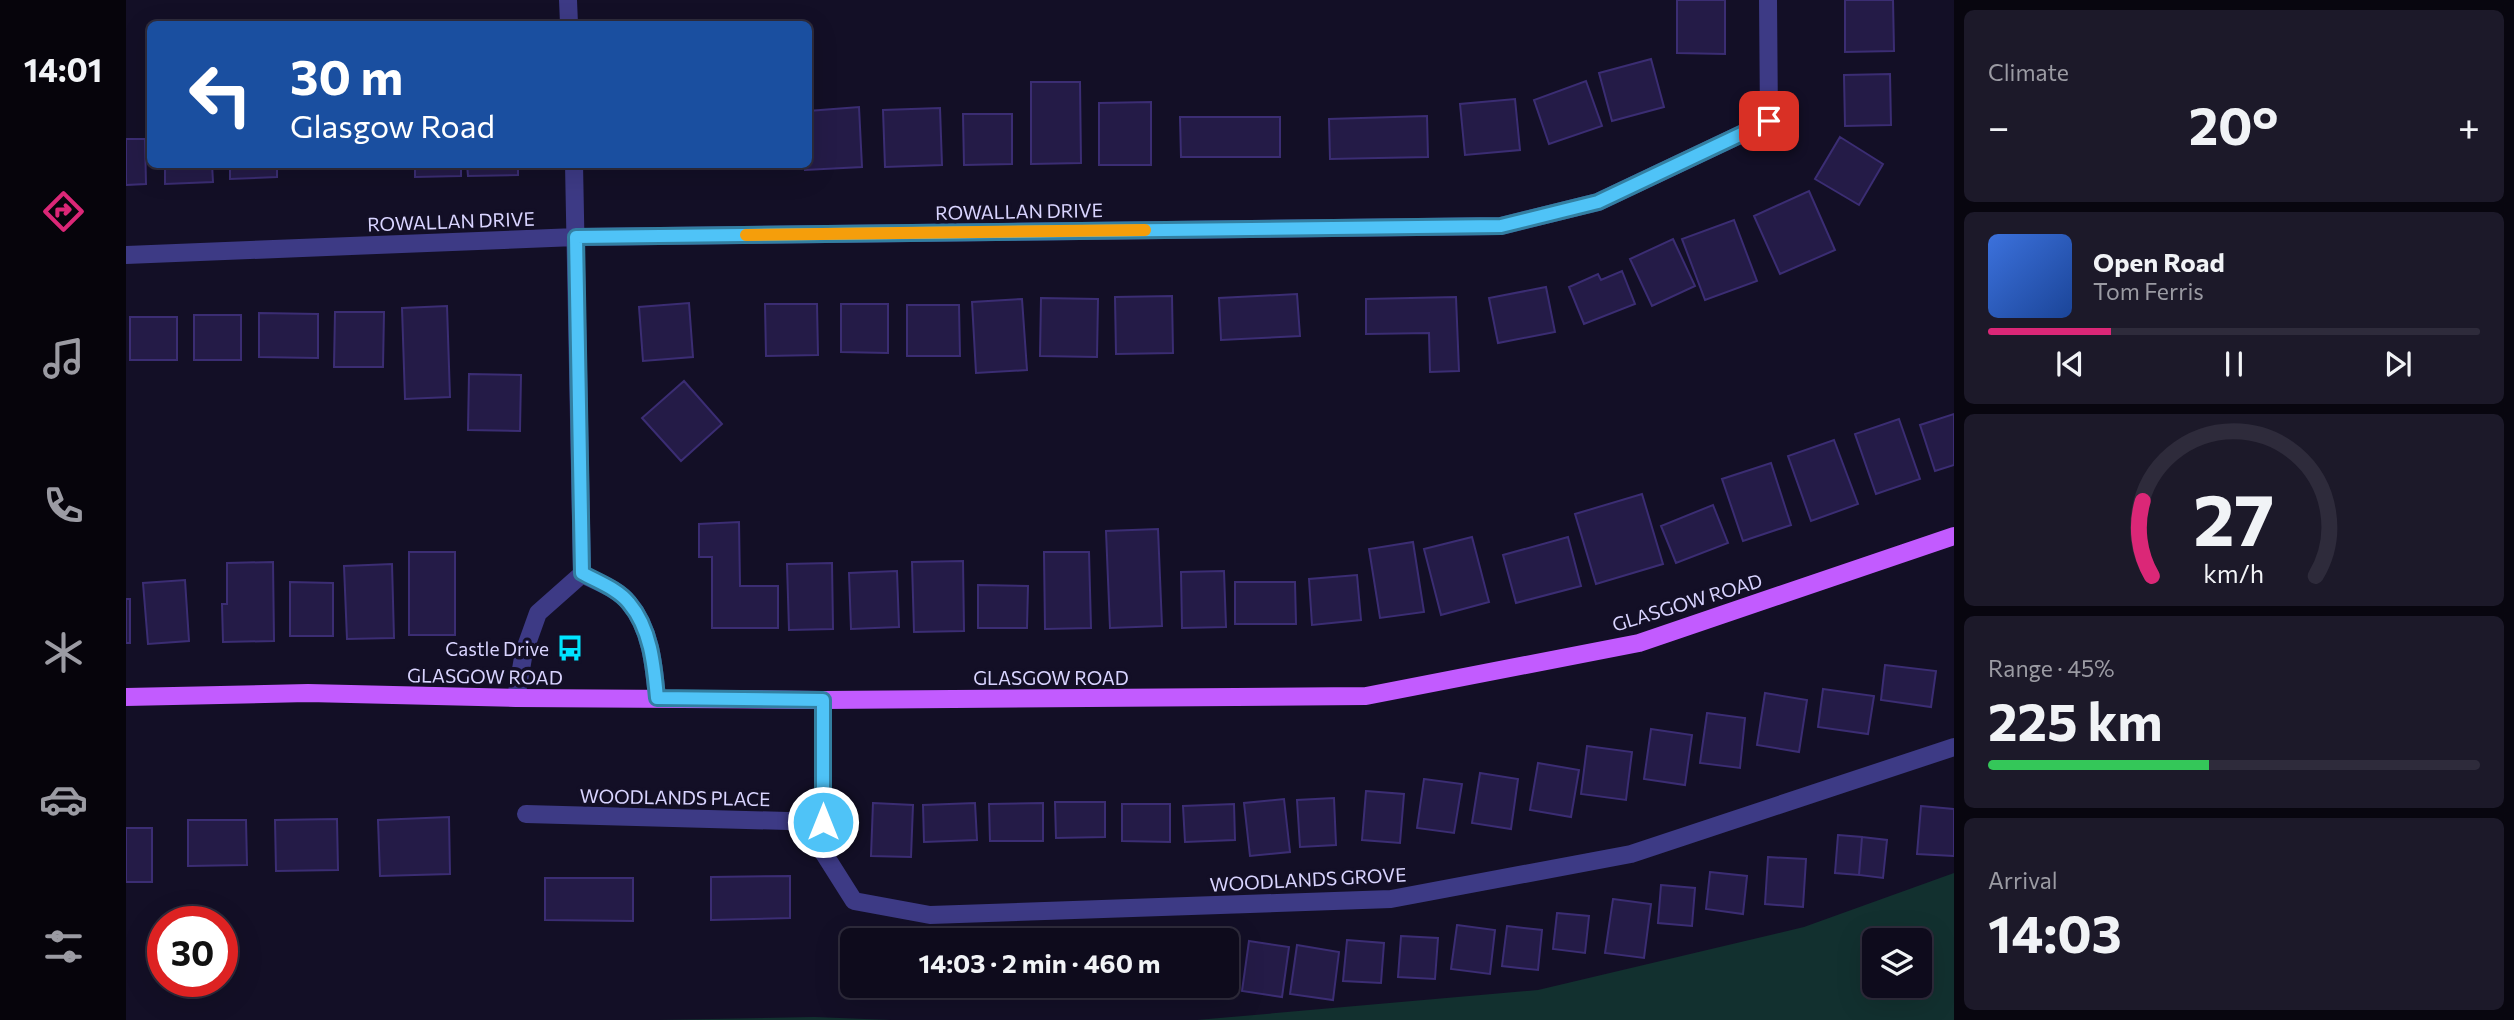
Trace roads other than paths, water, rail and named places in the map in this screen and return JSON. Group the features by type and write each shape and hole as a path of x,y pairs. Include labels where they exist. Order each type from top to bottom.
{"main road":[{"name":"GLASGOW ROAD","path":"126,697 308,693 516,698 823,700 1366,696 1639,643 1954,536"}],"street":[{"path":"568,0 569,21"},
{"name":"ROWALLAN DRIVE","path":"126,255 576,237 1501,226 1598,202 1769,121 1768,0"},
{"path":"516,698 524,652 538,613 582,573 574,168"},
{"path":"582,573 612,589 629,602 639,619 654,658 657,698"},
{"name":"WOODLANDS GROVE","path":"823,700 823,852 854,901 930,915 1391,899 1632,854 1954,747"},
{"name":"WOODLANDS PLACE","path":"526,814 823,822"}],"place":[{"name":"Castle Drive","path":"570,648"}]}
